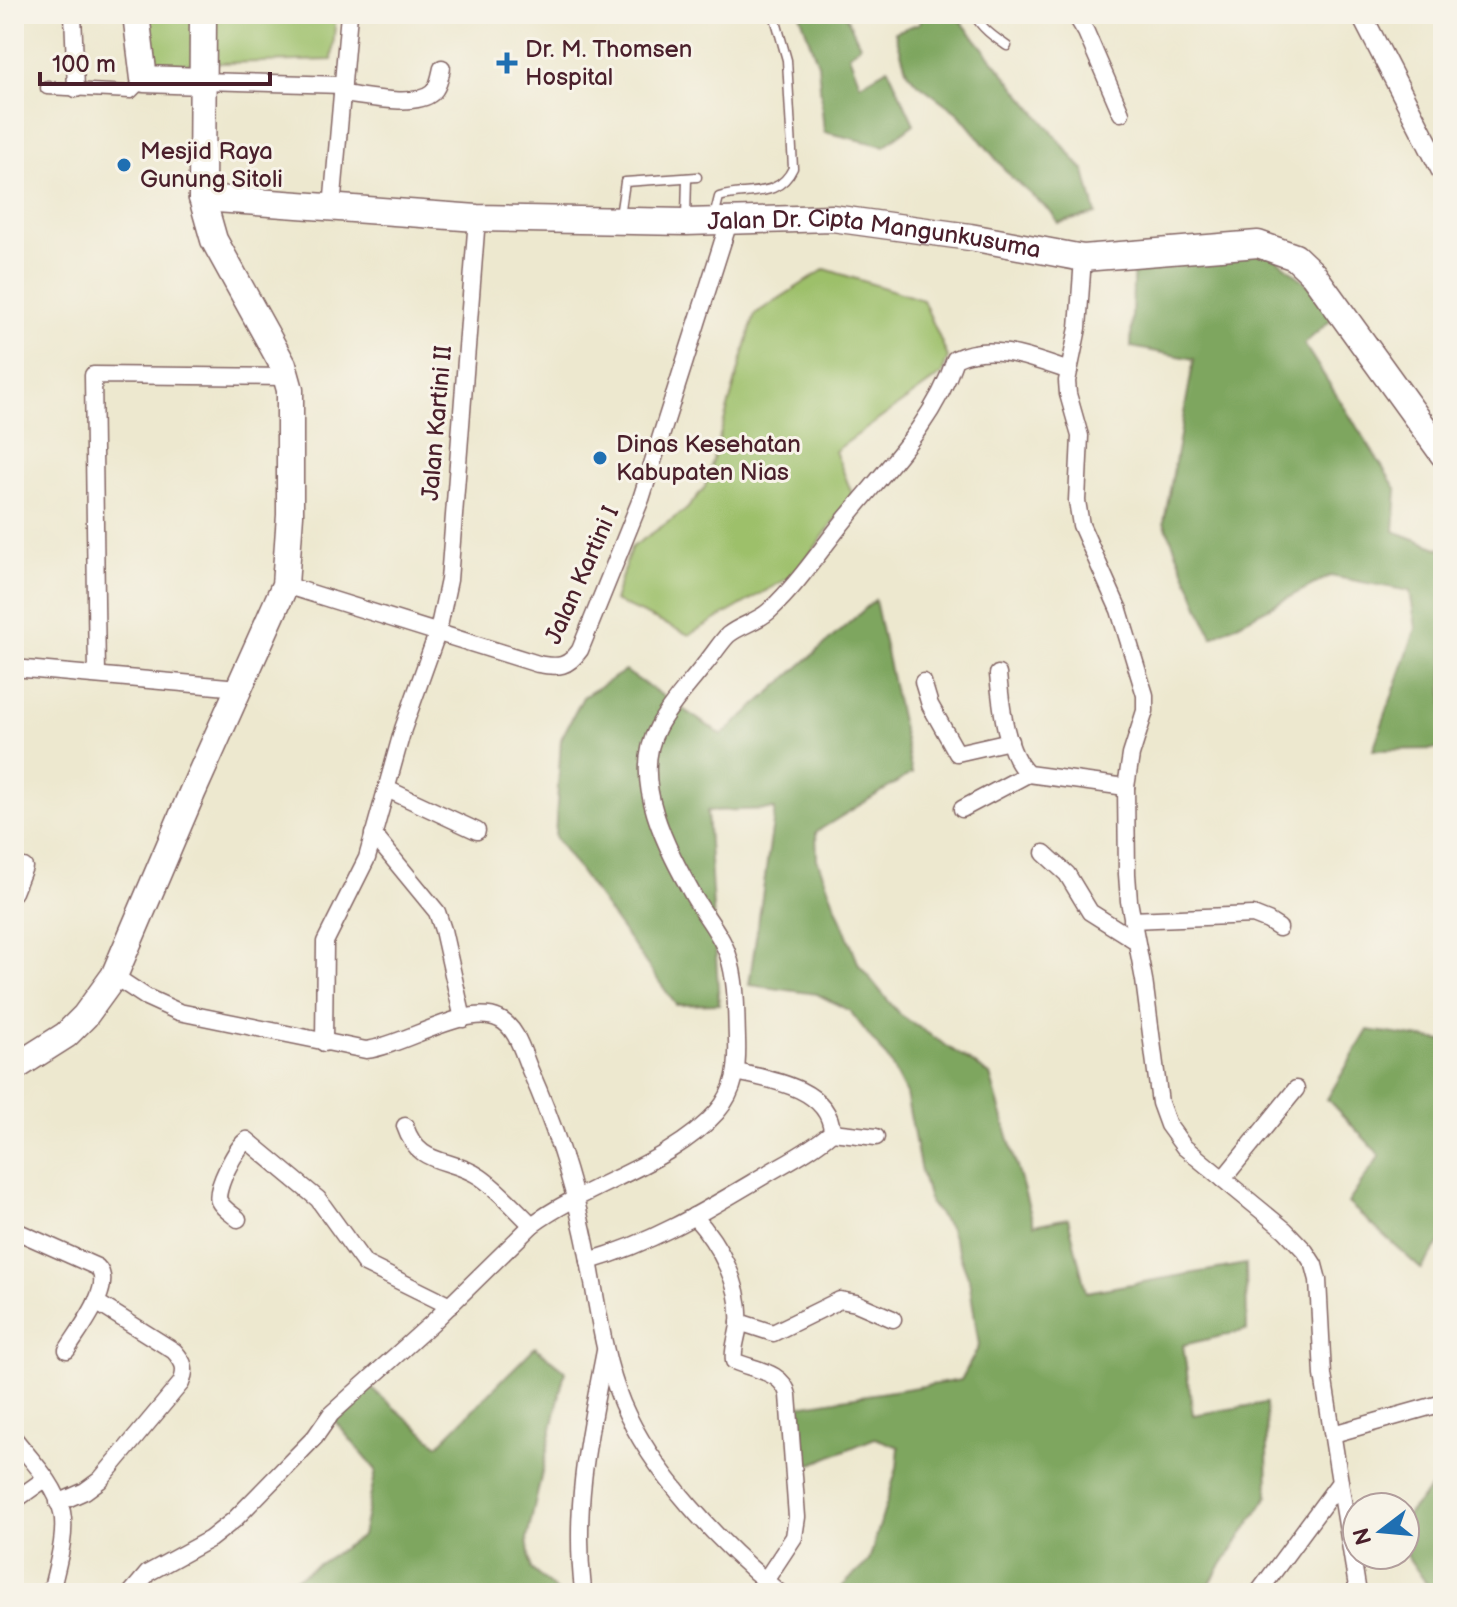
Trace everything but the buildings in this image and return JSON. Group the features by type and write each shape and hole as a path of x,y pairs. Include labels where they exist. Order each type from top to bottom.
{"main road":[{"path":"136,14 144,79 203,81"},
{"path":"18,1059 66,1035 85,1016 114,976 285,585 290,515 290,390 288,377 214,240 202,198 203,14"},
{"name":"Jalan Dr. Cipta Mangunkusuma","path":"202,198 477,218 686,222 832,218 970,237 1083,258 1258,244 1295,257 1313,274 1443,454"}],"street":[{"path":"73,14 76,89"},
{"path":"332,208 349,14"},
{"path":"1075,14 1121,113"},
{"path":"1361,14 1443,173"},
{"path":"203,81 342,90 407,101 421,99 437,87 442,68"},
{"path":"47,88 131,92 144,79"},
{"name":"Jalan Kartini II","path":"324,1043 325,942 367,858 403,729 438,631 449,580 477,218"},
{"name":"Jalan Kartini I","path":"285,585 538,664 564,667 572,661 580,650 641,499 721,222"},
{"path":"1083,258 1078,328 1069,371 1068,394 1080,436 1077,501 1081,525 1119,610 1145,695 1145,711 1131,755 1126,787 1127,874 1160,1103 1168,1125 1184,1147 1285,1230 1314,1265 1319,1293 1323,1375 1358,1593"},
{"path":"131,1593 148,1573 210,1539 234,1520 315,1437 331,1414 450,1306 532,1225 676,1145 714,1116 728,1099 736,1082 735,988 728,956 671,853 648,788 649,755 657,728 729,635 767,614 794,586 919,430 955,359 965,354 997,352 1022,355 1069,371"},
{"path":"97,675 93,375 288,377"},
{"path":"14,668 239,688"},
{"path":"998,674 1002,713 1010,741 1028,774"},
{"path":"923,682 930,705 957,753 1010,741"},
{"path":"962,809 1028,774 1126,787"},
{"path":"387,789 477,831"},
{"path":"373,834 437,912 463,1019"},
{"path":"1044,853 1067,874 1090,912 1136,941"},
{"path":"14,892 24,867"},
{"path":"1132,920 1253,915 1279,928"},
{"path":"114,976 146,997 179,1012 366,1050 383,1049 476,1016 498,1018 506,1024 517,1040 544,1101 575,1199 606,1345 623,1405 653,1457 722,1542 780,1593"},
{"path":"736,1072 769,1079 803,1092 827,1113 832,1132"},
{"path":"1223,1179 1296,1089"},
{"path":"405,1126 409,1140 420,1153 482,1178 532,1225"},
{"path":"589,1261 629,1249 694,1216 832,1132 876,1137"},
{"path":"238,1219 220,1203 218,1192 236,1154 247,1140 318,1199 365,1264 450,1306"},
{"path":"694,1216 713,1240 731,1276 737,1297 739,1322 734,1361 784,1381 789,1403 797,1517 794,1537 765,1581"},
{"path":"14,1230 97,1267 103,1273 104,1282 96,1302 67,1350"},
{"path":"739,1322 773,1333 816,1309 840,1300 856,1303 893,1319"},
{"path":"58,1503 85,1491 100,1480 181,1383 185,1374 184,1362 174,1351 96,1302"},
{"path":"583,1590 578,1540 579,1509 585,1452 606,1345"},
{"path":"1333,1434 1443,1403"},
{"path":"14,1438 45,1479 58,1503 63,1529 51,1593"},
{"path":"14,1501 45,1479"},
{"path":"1258,1593 1340,1482"}],"lane":[{"path":"721,222 719,197 778,187 787,181 793,168 787,60 774,14"},
{"path":"974,14 985,29 1007,46"},
{"path":"620,220 625,182 692,178 686,222"}],"green space":[{"path":"142,14 336,14 332,60 147,65"},
{"path":"800,14 845,14 860,45 849,55 860,84 888,68 914,124 884,146 824,132 818,64"},
{"path":"921,14 955,14 1085,172 1096,214 1058,223 1052,213 1011,177 959,114 907,72 895,32 920,23"},
{"path":"1258,244 1341,311 1304,344 1397,490 1394,531 1443,550 1443,749 1373,750 1416,628 1410,591 1330,576 1212,637 1164,522 1194,359 1131,347 1134,254"},
{"path":"825,269 923,300 948,357 942,374 835,451 853,496 795,574 689,635 614,601 631,548 687,509 705,487 755,314"},
{"path":"875,600 912,773 816,832 817,859 859,965 899,1014 990,1075 1034,1225 1068,1218 1086,1292 1246,1264 1247,1330 1183,1345 1193,1415 1266,1403 1268,1496 1203,1593 835,1593 869,1561 897,1468 899,1447 875,1438 807,1466 798,1406 961,1380 979,1346 969,1279 949,1227 930,1204 906,1094 889,1061 850,1011 817,994 749,985 775,809 707,811 719,1004 676,1005 555,837 561,739 583,697 625,671 722,735"},
{"path":"1368,1030 1443,1041 1443,1239 1421,1269 1348,1203 1380,1155 1327,1099"},
{"path":"535,1347 565,1371 527,1539 531,1569 559,1593 262,1593 300,1576 362,1536 376,1470 334,1420 370,1387 438,1445"},
{"path":"1443,1474 1443,1593 1433,1593 1418,1571 1421,1571 1421,1499"}],"water":[{"path":"14,209 20,263 14,412"}],"place":[{"name":"Dr. M. Thomsen Hospital","path":"507,63"},
{"name":"Mesjid Raya Gunung Sitoli","path":"124,165"},
{"name":"Dinas Kesehatan Kabupaten Nias","path":"600,458"}]}
